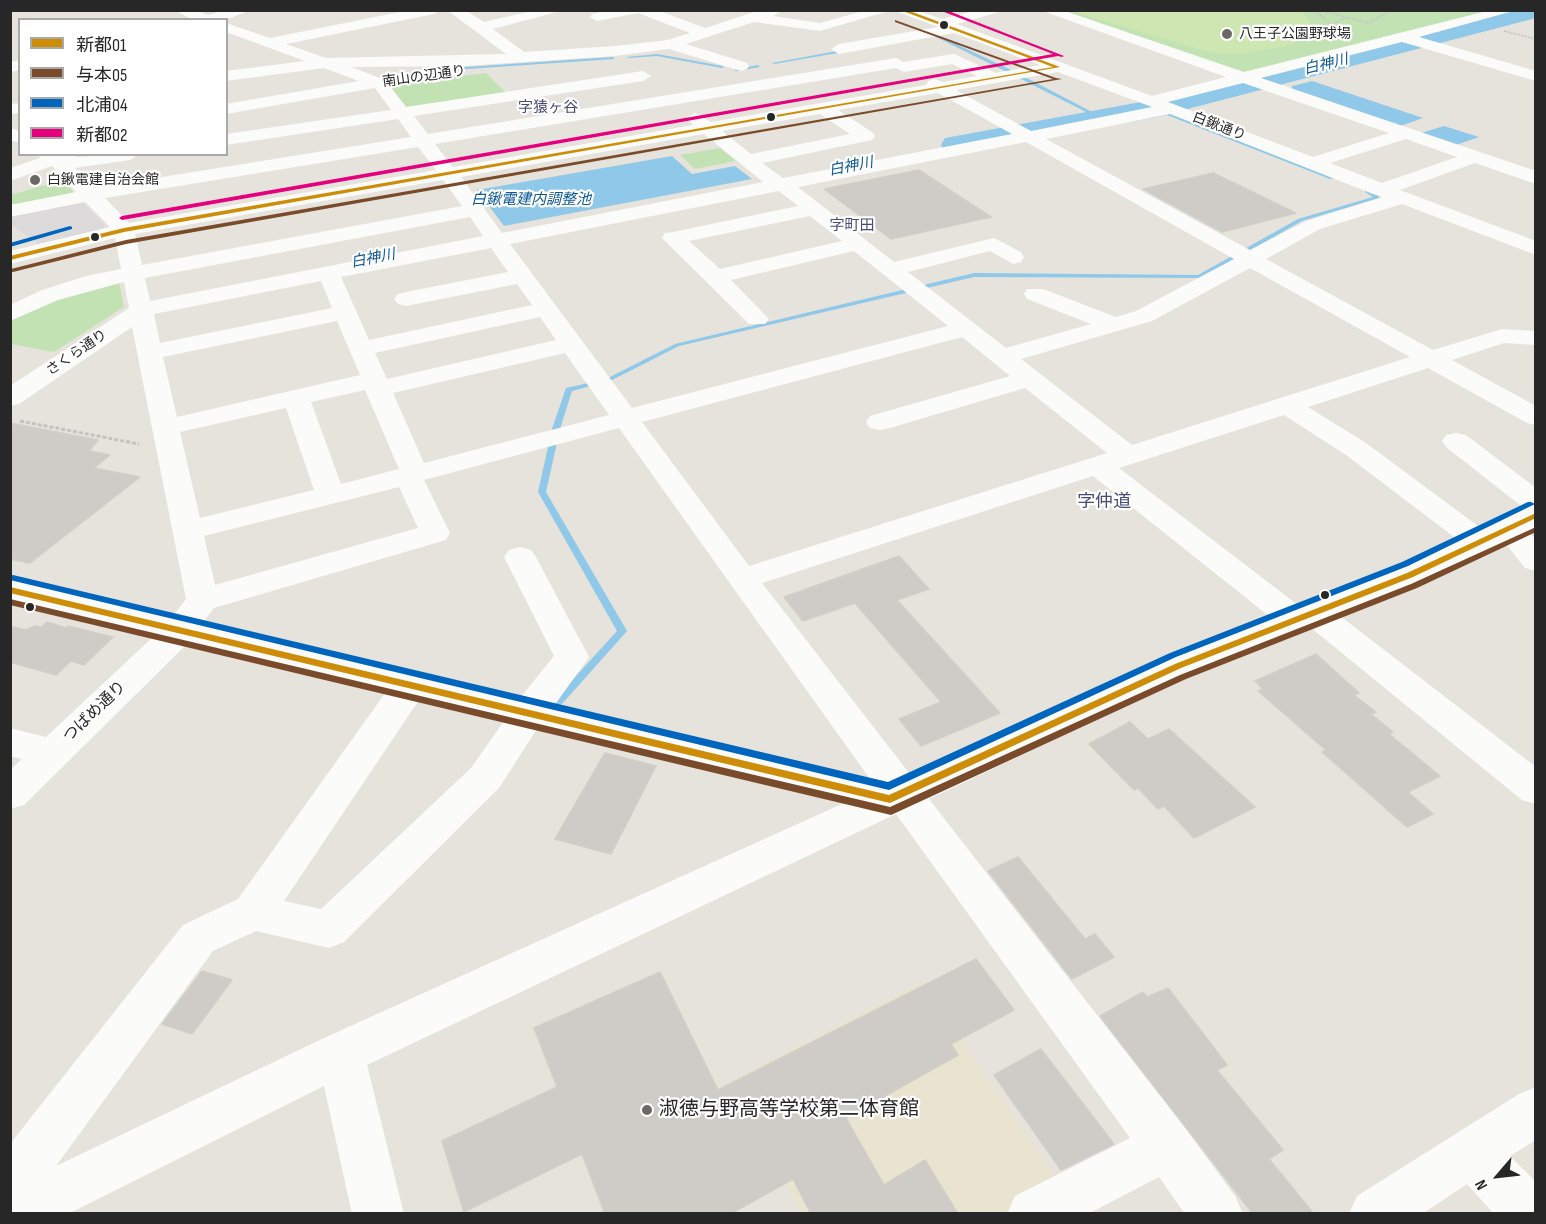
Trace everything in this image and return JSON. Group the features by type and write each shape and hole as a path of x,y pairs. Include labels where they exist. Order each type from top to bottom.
{"street":[{"path":"181,10 202,18"},
{"path":"214,18 244,10"},
{"path":"454,10 482,27 520,57"},
{"path":"482,27 533,13 557,10"},
{"path":"597,17 633,10"},
{"path":"642,10 705,33"},
{"path":"228,76 327,63 619,55 670,44 776,10"},
{"path":"789,39 820,27 885,10"},
{"name":"白鍬通り","path":"900,10 1161,105 1536,249"},
{"path":"819,53 948,26 999,10"},
{"path":"1047,10 1536,178"},
{"path":"143,309 494,236 1161,105 1416,41 1510,10"},
{"path":"270,43 426,11"},
{"path":"752,17 820,27"},
{"path":"1256,80 1342,52 1492,28 1525,19"},
{"path":"228,28 379,83 523,276 896,797 1167,1146 1217,1214"},
{"path":"1416,41 1536,76"},
{"path":"670,44 746,65 703,73"},
{"path":"863,45 1427,359 1536,417"},
{"path":"619,55 651,78 673,100 747,160 815,209 1127,455"},
{"name":"南山の辺通り","path":"228,109 446,72 619,55"},
{"path":"10,211 89,195 791,80 900,65 954,59 993,78"},
{"path":"10,258 124,230 1058,67"},
{"path":"773,68 791,80"},
{"path":"228,140 651,78"},
{"path":"747,160 866,136 823,108"},
{"path":"1312,163 1405,134"},
{"path":"10,175 58,158 94,156"},
{"path":"1004,356 1144,316 1313,225 1474,157"},
{"path":"58,158 89,195 124,230 143,309 202,600 435,533 328,272"},
{"path":"757,319 673,238 815,209"},
{"path":"10,314 50,295 134,273 475,210"},
{"path":"715,278 859,244"},
{"path":"891,269 994,244 1013,257"},
{"path":"406,299 523,276"},
{"path":"1035,294 1113,324"},
{"name":"さくら通り","path":"10,398 143,309"},
{"path":"361,349 546,309"},
{"path":"152,352 345,312"},
{"path":"188,531 412,475 968,328"},
{"path":"742,579 1502,336 1536,339"},
{"path":"169,438 296,398 376,385 571,344"},
{"path":"880,422 1031,378"},
{"path":"296,398 330,495"},
{"path":"1285,404 1356,449 1508,528 1536,561"},
{"path":"1456,441 1536,503"},
{"path":"1097,465 1536,789"},
{"path":"12,1214 341,1054 1178,666 1303,615 1410,575 1508,528"},
{"path":"253,912 328,930 485,778 529,712 572,657 520,557"},
{"path":"10,590 896,797"},
{"name":"つばめ通り","path":"10,794 180,631 202,600"},
{"path":"10,1186 198,938 253,912 411,684"},
{"path":"10,742 52,753"},
{"path":"341,1054 378,1214"},
{"path":"1375,1214 1536,1111"},
{"path":"1033,1214 1167,1146"},
{"path":"1472,1152 1530,1214"}],"path":[{"path":"1319,10 1369,23"},
{"path":"1362,28 1381,14 1392,10"},
{"path":"1334,25 1339,20 1356,19"},
{"path":"1492,28 1536,39"},
{"path":"10,419 159,449 169,438"}],"shaded area":[{"path":"74,200 83,202 106,226 101,230 38,244 11,224 11,214"},
{"path":"922,982 1058,1181 1004,1213 801,1213 733,1080"}],"green space":[{"path":"1053,11 1494,11 1242,74"},
{"name":"八王子公園野球場","path":"1071,11 1300,11 1308,18 1313,30 1303,39 1283,47 1244,53 1212,53"},
{"path":"486,73 506,93 408,109 389,85"},
{"path":"720,148 736,161 695,169 680,155"},
{"path":"63,180 74,193 11,209 10,195"},
{"path":"119,282 124,307 54,352 11,344 10,320 55,298"}],"water":[{"path":"1312,81 1423,118 1400,126 1292,89 1292,86"},
{"path":"1444,126 1479,137 1456,145 1421,133"},
{"name":"白鍬電建内調整池","path":"672,156 692,174 735,166 752,179 504,226 477,190"}],"building":[{"path":"919,170 991,217 891,239 824,189"},
{"path":"1213,173 1296,213 1222,232 1143,189"},
{"path":"10,423 98,440 89,451 110,455 94,468 140,477 30,563 10,559"},
{"path":"899,556 929,589 897,600 1000,713 921,746 899,719 941,702 855,603 803,621 784,597"},
{"path":"47,622 113,637 84,665 71,661 56,675 10,662 10,626 26,630 35,626 41,627"},
{"path":"1316,654 1359,693 1354,695 1376,712 1371,714 1393,732 1389,734 1440,776 1408,792 1433,814 1407,827 1322,752 1326,750 1258,691 1263,689 1255,681"},
{"path":"1130,722 1148,739 1169,729 1255,807 1194,838 1164,806 1158,809 1138,788 1134,790 1089,744"},
{"path":"605,753 656,766 611,854 555,839"},
{"path":"1018,857 1085,939 1095,934 1114,957 1072,979 988,871"},
{"path":"976,959 1014,1010 951,1044 958,1055 846,1118 884,1185 925,1160 958,1214 811,1214 793,1179 730,1214 605,1214 582,1154 464,1212 442,1141 557,1087 534,1028 660,972 718,1090"},
{"path":"202,971 232,980 192,1034 162,1024"},
{"path":"1168,988 1227,1065 1217,1070 1283,1150 1269,1159 1314,1214 1253,1214 1100,1016 1143,992 1147,997"},
{"path":"1041,1049 1114,1144 1061,1170 994,1075"}],"waterway":[{"name":"白神川","path":"956,145 1157,108 1536,11"},
{"path":"935,35 1009,71"},
{"path":"774,63 848,50"},
{"path":"629,57 657,55 722,67"},
{"path":"384,79 437,70 613,58"},
{"path":"736,70 758,66"},
{"path":"1021,77 1092,113"},
{"path":"1157,115 1167,114 1332,178"},
{"path":"559,701 622,631 542,492 556,429 569,390 608,380 677,345 974,275 1199,277 1300,220 1376,198 1376,195 1367,191"}],"transit line":[{"name":"新都01","path":"902,10 1058,67"},
{"name":"新都02","path":"941,10 1062,56"},
{"name":"与本05","path":"896,21 1054,78"},
{"name":"新都02","path":"122,218 1056,55"},
{"name":"新都01","path":"10,258 124,230 1058,67"},
{"name":"与本05","path":"13,270 126,242 1060,79"},
{"name":"北浦04","path":"10,245 70,228"},
{"name":"北浦04","path":"13,578 889,786 1173,655 1405,564 1531,504"},
{"name":"新都01","path":"10,590 890,799 1178,666 1410,575 1536,515"},
{"name":"与本05","path":"10,602 891,811 1183,677 1414,586 1536,529"}],"place":[{"name":"八王子公園野球場","path":"1227,34"},
{"name":"白鍬電建自治会館","path":"35,180"},
{"name":"淑徳与野高等学校第二体育館","path":"647,1110"}],"district":[{"name":"字猿ヶ谷","path":"548,108"},
{"name":"字町田","path":"852,226"},
{"name":"字仲道","path":"1104,502"}]}
